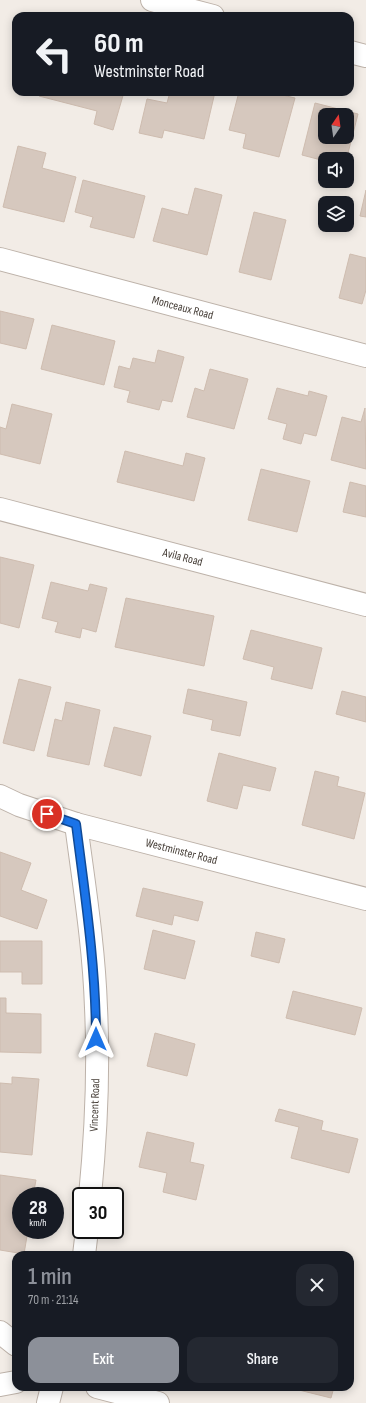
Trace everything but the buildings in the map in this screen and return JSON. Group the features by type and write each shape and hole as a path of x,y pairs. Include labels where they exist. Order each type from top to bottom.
{"street":[{"path":"152,0 198,12"},
{"path":"354,53 366,56"},
{"name":"Monceaux Road","path":"0,259 366,356"},
{"name":"Avila Road","path":"0,509 366,605"},
{"name":"Westminster Road","path":"0,796 19,805 76,824 366,899"},
{"name":"Vincent Road","path":"76,824 89,927 96,1007 96,1087 90,1187"},
{"path":"84,1251 86,1239"},
{"path":"0,1332 12,1342"},
{"path":"0,1385 12,1383"},
{"path":"48,1403 51,1391"},
{"path":"112,1391 158,1403"}],"route":[{"path":"47,814 76,824 89,927 96,1007 96,1039"}]}
